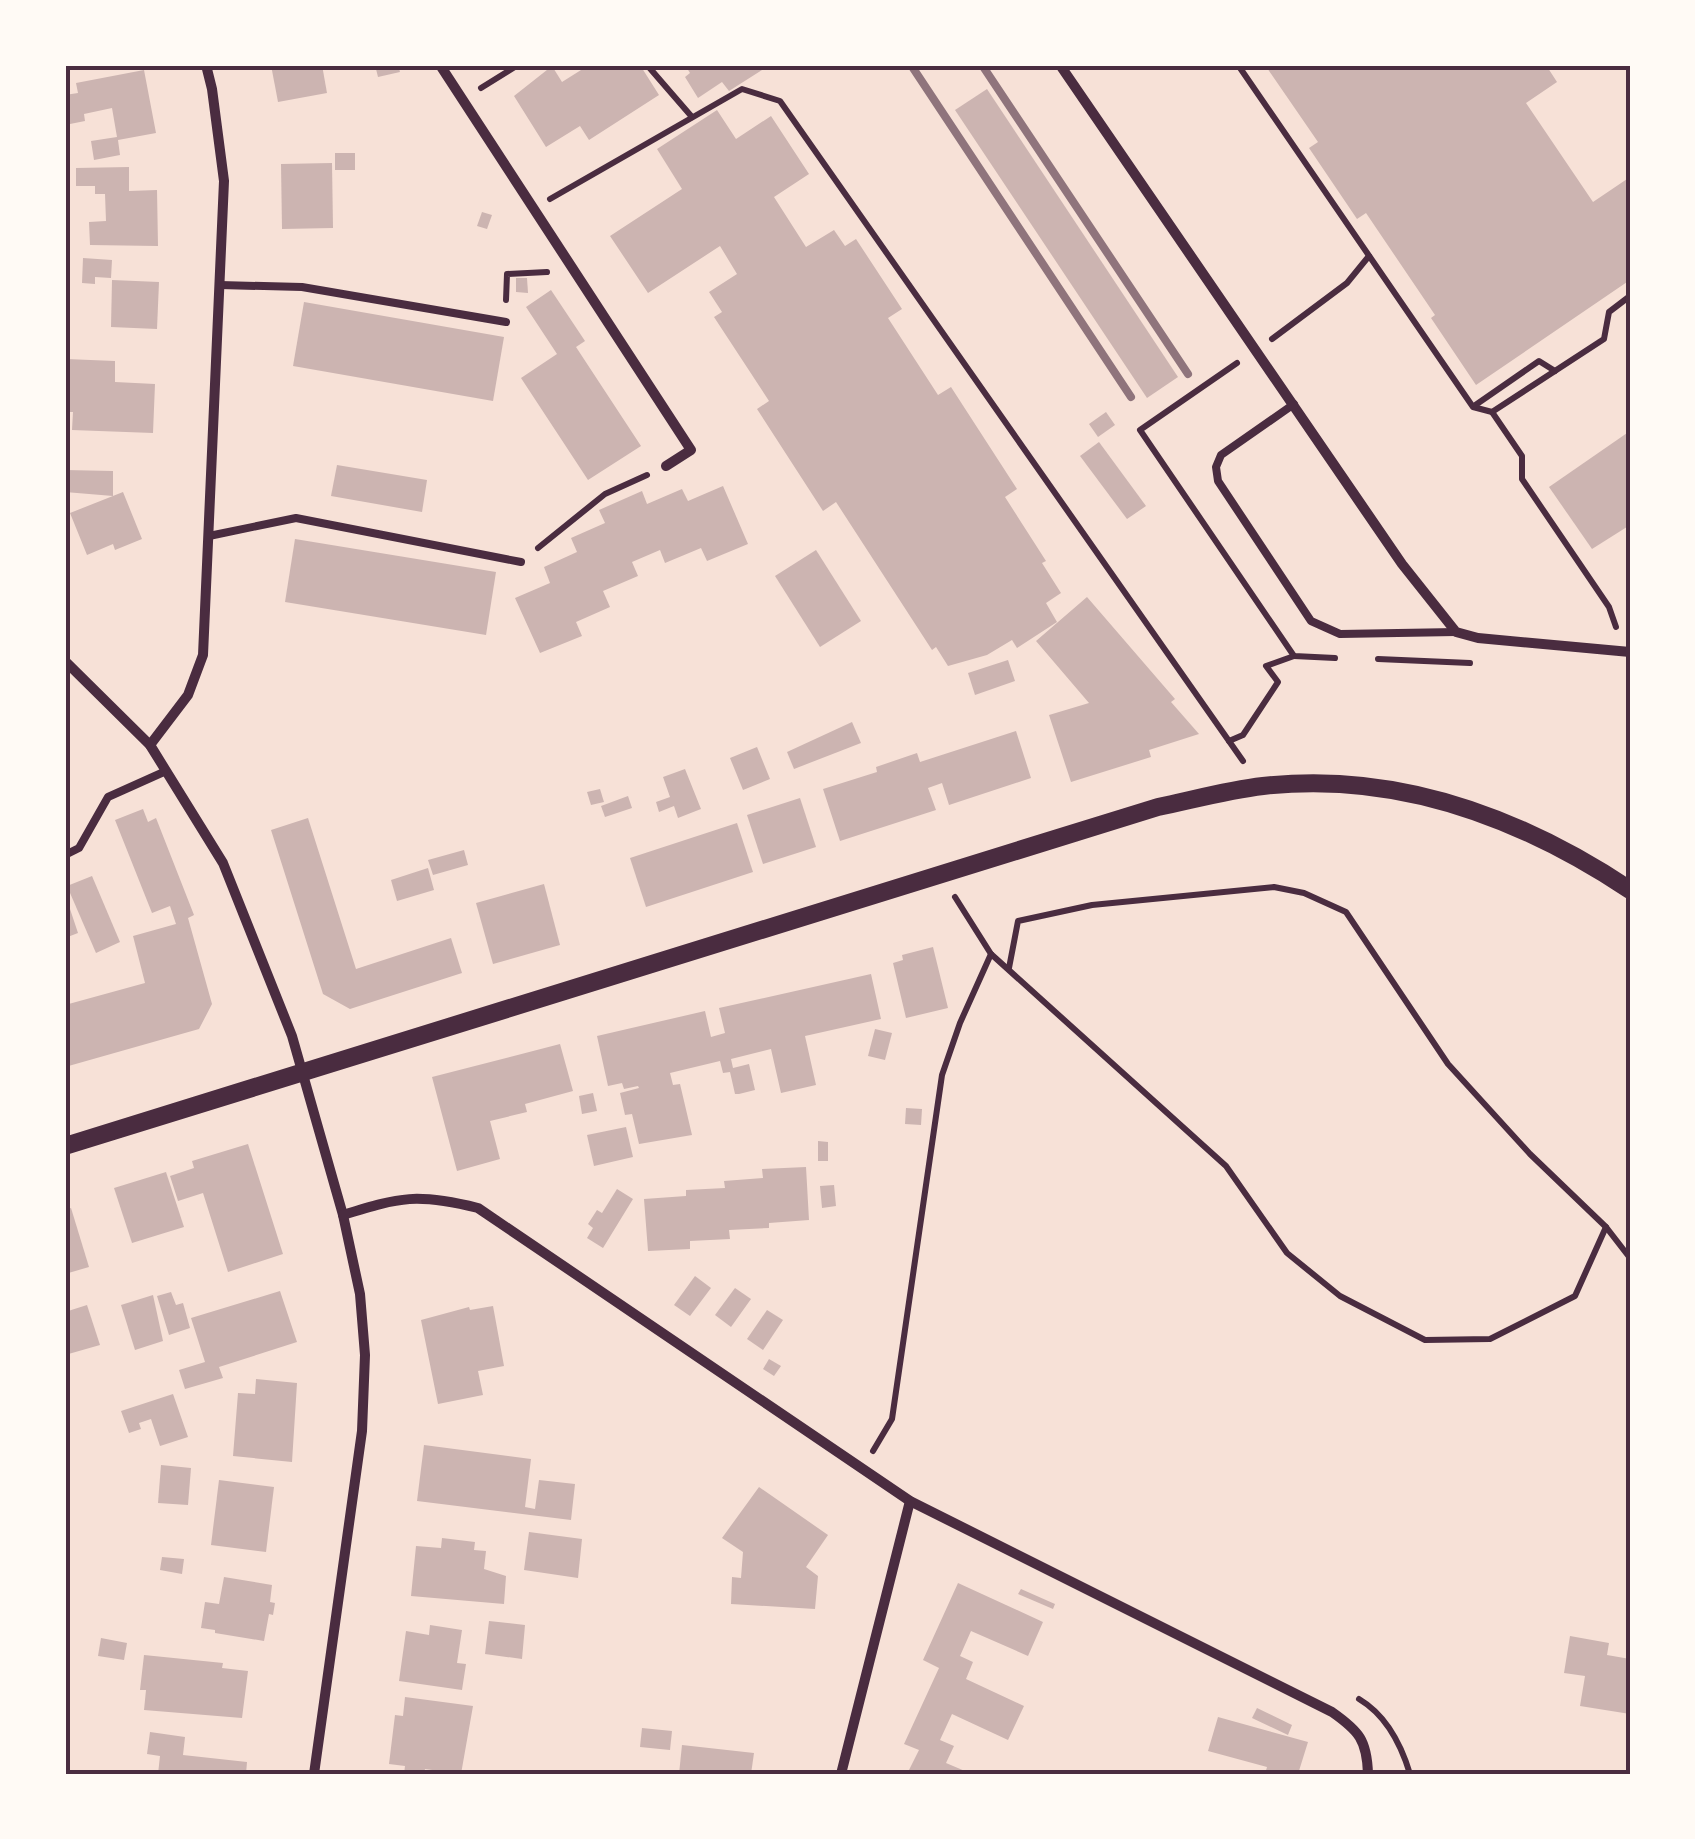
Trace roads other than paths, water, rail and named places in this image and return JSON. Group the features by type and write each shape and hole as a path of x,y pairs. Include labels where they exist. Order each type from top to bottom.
{"street":[{"path":"150,744 188,695 203,655 224,181 206,65"},
{"path":"440,65 690,450 666,466"},
{"path":"1060,65 1402,564 1456,632 1478,638 1626,650"},
{"path":"65,661 150,744 223,863 304,1072 343,1215 360,1294 366,1355 362,1431 314,1774"},
{"path":"65,1146 1158,807 1262,786 1334,783 1407,790 1477,810 1544,839 1630,890"},
{"path":"343,1215 398,1198 435,1198 478,1208 910,1501 1332,1712 1352,1726 1367,1747 1368,1774"},
{"path":"841,1774 910,1501"}],"lane":[{"path":"220,285 302,287 506,322"},
{"path":"1294,404 1221,455 1216,467 1218,481 1308,617 1340,634 1456,632"},
{"path":"209,536 296,518 522,562"},
{"path":"65,855 79,848 108,797 166,771"}],"railway":[{"path":"911,65 1131,397"},
{"path":"982,65 1188,374"}]}
